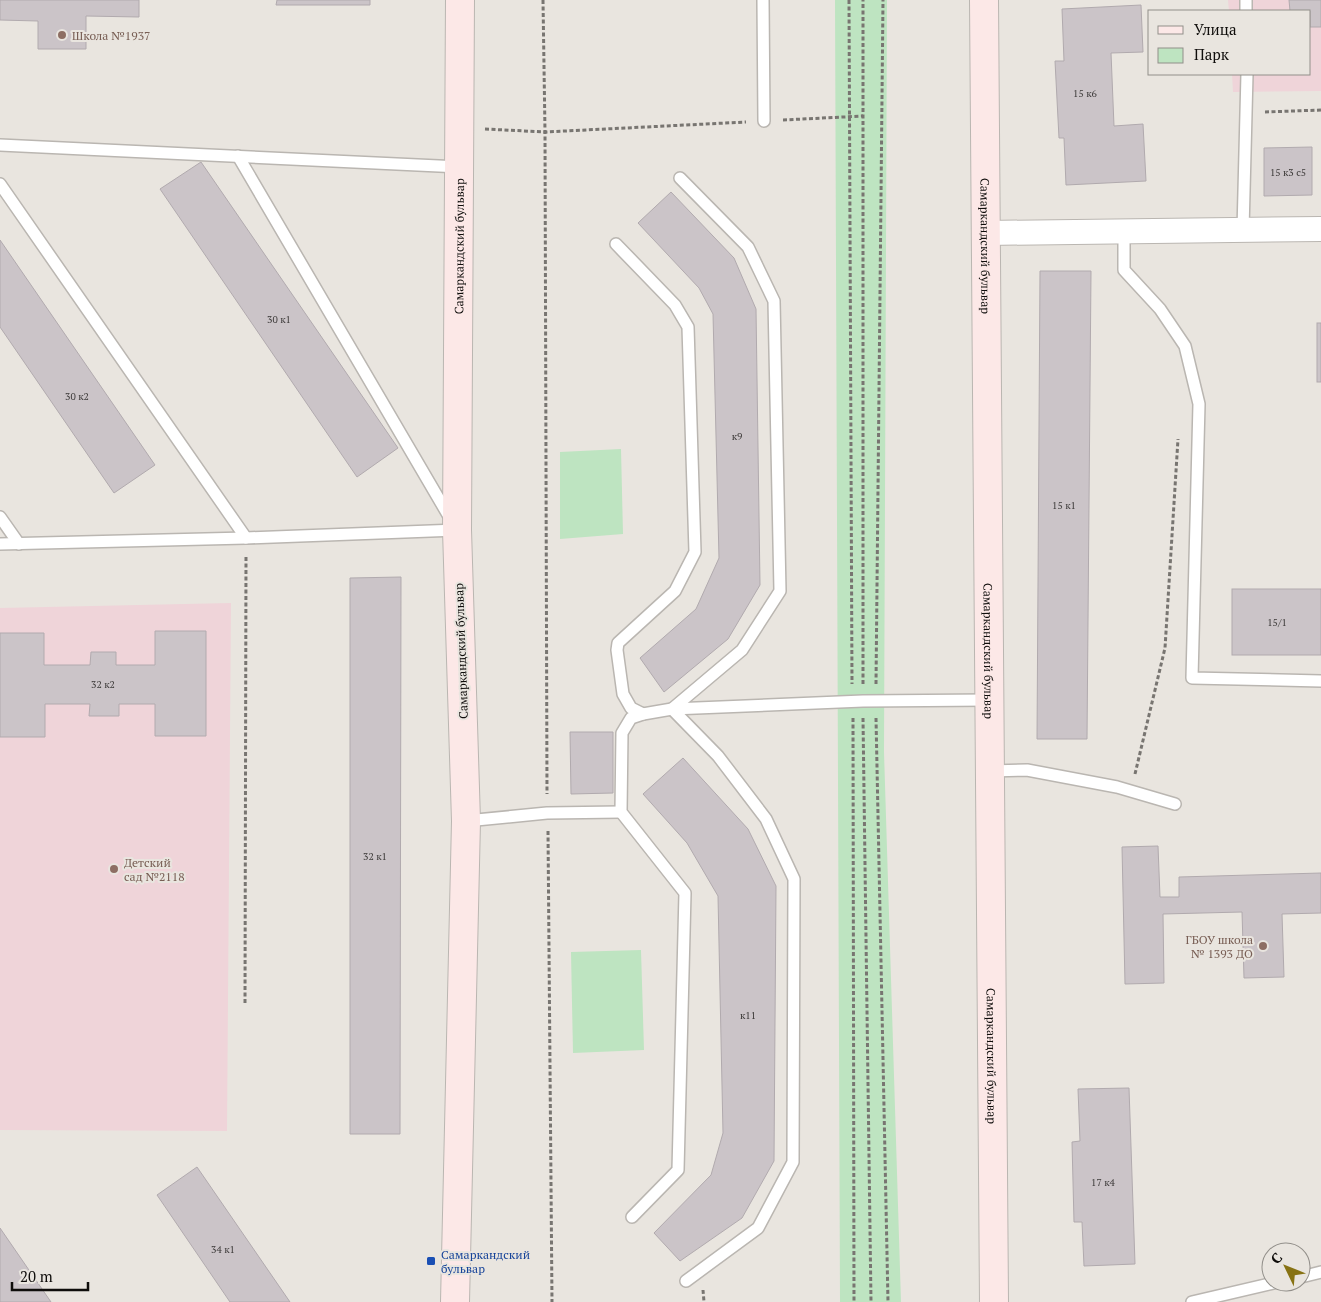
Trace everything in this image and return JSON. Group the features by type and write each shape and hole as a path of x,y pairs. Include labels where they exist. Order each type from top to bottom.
{"street":[{"name":"Самаркандский бульвар","path":"455,1302 466,821 456,530 460,0"},
{"name":"Самаркандский бульвар","path":"984,0 994,1302"},
{"path":"986,234 1321,229"}],"lane":[{"path":"763,0 764,121"},
{"path":"1243,230 1247,113 1246,75"},
{"path":"0,145 460,167"},
{"path":"0,544 246,538 456,530 238,156"},
{"path":"672,709 742,650 780,591 774,301 748,247 680,178"},
{"path":"0,184 246,538"},
{"path":"1124,231 1124,270 1160,309 1185,346 1199,404 1192,678 1321,681"},
{"path":"616,244 675,306 688,327 695,552 675,591 618,643 617,650 623,694 631,708 643,714"},
{"path":"0,517 19,544"},
{"path":"632,1217 678,1170 685,893 621,812 622,733 631,718 672,709 876,700 989,700"},
{"path":"672,709 718,756 766,819 794,879 793,1162 758,1228 686,1282"},
{"path":"990,771 1027,770 1131,791 1176,804"},
{"path":"466,821 547,814 621,812"},
{"path":"1192,1302 1261,1286"}],"path":[{"path":"543,0 547,814 552,1302"},
{"path":"849,0 858,701 871,1302"},
{"path":"854,1302 863,0"},
{"path":"883,0 876,700 888,1302"},
{"path":"1247,113 1321,110"},
{"path":"460,128 545,132 863,116"},
{"path":"1131,791 1165,648 1178,432"},
{"path":"245,1003 246,538"}],"shaded area":[{"path":"1228,0 1321,0 1321,91 1233,92 1232,75 1311,75 1311,10 1229,10"},
{"name":"Детский сад №2118","path":"231,603 227,1131 0,1130 0,608"}],"green space":[{"path":"835,0 887,0 884,752 901,1302 840,1302"},
{"path":"621,449 623,534 560,539 560,452"},
{"path":"641,950 644,1050 573,1053 571,952"}],"building":[{"name":"Школа №1937","path":"0,0 139,0 139,17 86,16 86,49 38,49 38,21 0,20"},
{"path":"277,0 370,0 370,5 276,5"},
{"path":"1289,0 1321,0 1321,27 1311,27 1311,10 1290,10"},
{"path":"1141,5 1143,52 1111,53 1114,126 1143,124 1146,181 1066,185 1064,138 1059,138 1055,61 1064,61 1062,9"},
{"path":"1312,147 1312,195 1264,196 1264,148"},
{"path":"201,162 398,448 357,477 160,189"},
{"path":"671,192 734,258 756,309 760,585 728,639 664,692 640,658 696,609 719,558 713,314 699,288 638,223"},
{"path":"0,240 155,465 114,493 0,327"},
{"path":"1040,271 1091,271 1087,739 1037,739"},
{"path":"1317,323 1321,323 1321,382 1317,382"},
{"path":"401,577 400,1134 350,1134 350,578"},
{"path":"1232,589 1321,589 1321,655 1232,655"},
{"path":"155,631 206,631 206,736 155,736 155,704 119,704 119,716 89,716 90,704 45,704 45,737 0,737 0,633 44,633 44,665 90,665 91,652 116,652 116,665 155,665"},
{"path":"570,732 613,732 613,793 571,794"},
{"path":"683,758 748,829 776,886 774,1161 742,1218 680,1261 654,1233 711,1175 723,1133 718,896 687,843 643,794"},
{"name":"ГБОУ школа № 1393 ДО","path":"1158,846 1160,897 1179,897 1179,877 1321,873 1321,913 1282,914 1284,977 1244,978 1242,912 1163,914 1164,983 1125,984 1122,847"},
{"path":"1129,1088 1135,1264 1084,1266 1082,1222 1074,1222 1072,1142 1080,1141 1078,1089"},
{"path":"197,1167 290,1302 230,1302 157,1195"},
{"path":"0,1228 51,1302 0,1302"}],"place":[{"name":"Школа №1937","path":"62,35"},
{"name":"Детский сад №2118","path":"114,869"},
{"name":"ГБОУ школа № 1393 ДО","path":"1263,946"},
{"name":"Самаркандский бульвар","path":"431,1261"}]}
